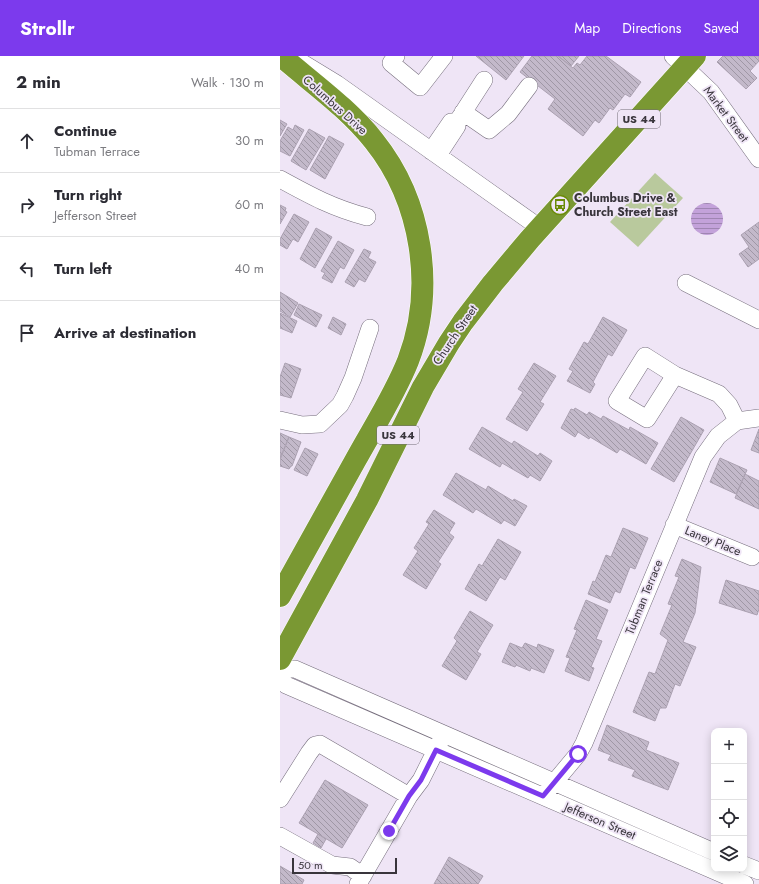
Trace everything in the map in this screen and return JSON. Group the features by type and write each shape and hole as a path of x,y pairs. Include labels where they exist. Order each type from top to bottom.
{"highway":[{"name":"Columbus Drive","path":"280,596 385,407 408,361 416,337 421,311 422,285 422,258 415,222 406,197 389,162 374,141 348,113 281,56"},
{"name":"Church Street","path":"280,659 367,500 411,409 435,365 459,327 478,301 509,264 684,60"}],"street":[{"name":"Columbus Drive","path":"290,56 337,84 540,228"},
{"path":"396,56 390,63 420,87 444,56"},
{"name":"Market Street","path":"684,60 711,92 759,159"},
{"path":"434,153 451,122 460,117 484,80"},
{"path":"460,117 489,130 508,114 529,86"},
{"path":"280,179 323,203 345,212 367,217"},
{"path":"686,283 759,320"},
{"path":"280,420 302,425 320,424 340,405 353,378 370,328"},
{"path":"675,375 719,394 729,405 737,421 759,418"},
{"name":"Tubman Terrace","path":"543,796 578,754 584,743 703,457 718,436 737,421"},
{"name":"Laney Place","path":"674,525 752,557"},
{"name":"Jefferson Street","path":"280,668 295,669 711,851"},
{"name":"Jefferson Street","path":"280,680 436,750 745,884"},
{"path":"280,836 332,865 350,867 360,880 409,796 421,780 443,734"},
{"path":"280,798 309,753 315,745 320,744 409,796"},
{"path":"747,865 759,871"}],"green space":[{"path":"655,173 683,198 638,247 610,222"}],"shaded area":[{"path":"707,203 713,204 720,210 723,219 722,225 716,232 707,235 701,234 694,228 691,219 692,213 698,206"}],"building":[{"path":"476,56 524,56 506,80"},
{"path":"532,56 558,56 573,68 577,63 580,65 587,56 606,56 641,82 630,97 625,94 613,110 610,108 599,123 595,120 583,136 548,109 555,99 520,72"},
{"path":"558,56 579,56 571,66"},
{"path":"723,56 759,56 759,61 750,71 757,78 746,89 717,62"},
{"path":"280,120 287,124 280,136"},
{"path":"295,125 304,130 290,156 280,151 280,141 288,127 293,130"},
{"path":"309,129 325,138 306,170 291,161"},
{"path":"329,136 344,144 325,179 310,170"},
{"path":"280,205 286,208 285,211 287,212 280,224"},
{"path":"294,214 309,222 298,242 293,239 287,249 280,245 280,239"},
{"path":"759,222 759,259 748,267 739,254 749,247 741,235"},
{"path":"316,228 332,237 315,268 300,259"},
{"path":"338,241 354,250 344,269 340,267 332,283 322,278 325,273 321,271"},
{"path":"364,249 371,252 368,258 376,262 365,282 359,279 354,287 345,282"},
{"path":"280,292 298,303 290,317 280,311"},
{"path":"299,304 322,315 316,327 294,315"},
{"path":"280,313 297,321 292,333 280,328"},
{"path":"333,317 346,324 341,335 328,328"},
{"path":"603,317 627,330 612,356 608,354 593,382 595,384 590,393 567,381 573,371 569,369 584,342 588,344"},
{"path":"285,363 301,369 291,398 280,395 280,377"},
{"path":"534,363 556,376 540,402 544,404 527,431 506,419 523,392 518,389"},
{"path":"575,408 587,415 589,412 601,419 603,416 629,430 630,427 658,443 646,464 620,449 617,453 590,437 589,439 578,432 575,437 561,428 571,409 574,410"},
{"path":"681,417 704,430 674,482 651,469"},
{"path":"482,427 512,444 514,441 538,456 540,453 552,461 540,481 530,475 528,478 502,463 500,467 469,449"},
{"path":"759,429 759,453 751,450"},
{"path":"280,433 289,437 280,458"},
{"path":"289,437 301,442 292,466 289,469 280,466 280,460"},
{"path":"305,448 318,454 307,476 294,470"},
{"path":"720,458 747,470 736,494 710,482"},
{"path":"456,473 486,490 488,486 513,501 514,499 527,506 515,526 504,520 501,524 476,509 473,513 443,495"},
{"path":"745,474 759,481 759,509 735,498"},
{"path":"434,510 455,523 449,533 454,537 438,562 441,564 426,589 403,575 418,551 414,548 429,524 426,522"},
{"path":"623,528 648,538 635,569 630,567 620,593 615,591 610,603 588,594 593,581 595,582 606,555 611,557"},
{"path":"498,539 521,552 505,580 500,577 486,601 465,589 479,564 482,566"},
{"path":"682,559 701,567 695,613 683,642 696,647 680,686 675,684 666,708 660,708 655,721 633,712 649,672 655,674 668,640 660,634 672,605 668,604 679,577 675,576"},
{"path":"726,580 759,591 759,609 757,615 719,603"},
{"path":"586,600 608,610 596,639 602,641 591,667 594,668 589,681 565,671 570,658 566,657 577,630 574,629"},
{"path":"470,611 493,625 477,652 481,654 466,680 442,666 457,641 454,638"},
{"path":"510,643 522,648 525,643 537,648 538,644 554,650 544,673 531,668 530,671 516,665 515,667 502,662"},
{"path":"607,725 649,742 646,750 679,763 668,790 632,776 635,770 608,760 611,755 598,750"},
{"path":"325,780 368,805 342,848 299,823"},
{"path":"318,834 326,839 321,848 313,843"},
{"path":"449,857 483,876 478,884 434,884"},
{"path":"280,866 304,880 302,884 280,884"}],"place":[{"name":"Columbus Drive & Church Street East","path":"560,205"}],"route":[{"path":"389,831 409,796 421,780 436,750 543,796 578,754"}]}
